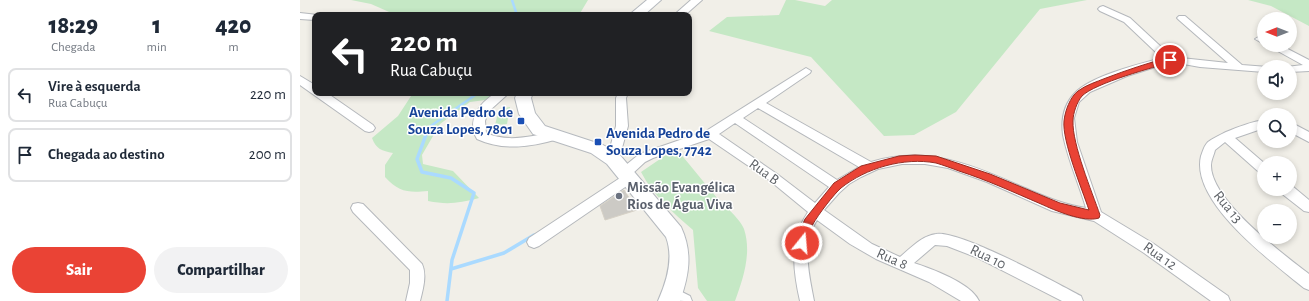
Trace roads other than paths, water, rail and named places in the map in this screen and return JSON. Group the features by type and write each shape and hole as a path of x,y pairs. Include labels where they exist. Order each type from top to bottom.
{"main road":[{"path":"640,12 655,0"},
{"path":"524,96 527,114 539,130 597,149 623,170 674,233 679,243 679,267 675,299"}],"street":[{"path":"683,12 697,0"},
{"path":"1103,9 1127,20 1170,60"},
{"path":"300,16 312,17"},
{"path":"1182,18 1239,68"},
{"path":"1286,52 1309,64"},
{"path":"808,301 804,284 801,252 803,235 816,212 837,186 850,177 868,168 899,160 915,158 936,160 987,177 1057,206 1076,212 1095,215 1069,132 1068,121 1073,104 1080,94 1089,87 1140,68 1170,60 1257,69"},
{"path":"1297,69 1309,68"},
{"path":"534,242 623,170 649,154 710,134 806,71"},
{"path":"300,80 312,88"},
{"path":"323,96 369,128"},
{"path":"500,96 483,109 479,116 478,127 481,136 489,141 513,142 554,136"},
{"path":"622,96 623,170"},
{"path":"758,103 868,168"},
{"path":"735,118 837,186"},
{"name":"Rua 13","path":"1257,126 1227,136 1209,148 1206,168 1209,181 1216,195 1242,226 1309,283"},
{"path":"1297,129 1309,138"},
{"name":"Rua B","path":"710,134 772,177 816,212"},
{"path":"1227,136 1257,164"},
{"path":"1295,196 1309,207"},
{"path":"358,208 417,268 417,283 413,301"},
{"name":"Rua 8","path":"816,212 868,248 951,285 972,301"},
{"name":"Rua 12","path":"1095,215 1143,244 1223,301"},
{"name":"Rua 10","path":"902,264 928,242 944,239 977,251 1076,301"}],"waterway":[{"path":"512,0 516,12"},
{"path":"426,133 428,128 474,96"},
{"path":"427,132 417,159 422,172 451,178 474,193 452,260 447,301"},
{"path":"451,269 504,253 534,235"}],"place":[{"name":"Avenida Pedro de Souza Lopes, 7801","path":"521,121"},
{"name":"Avenida Pedro de Souza Lopes, 7742","path":"598,142"},
{"name":"Missão Evangélica Rios de Água Viva","path":"619,196"}]}
